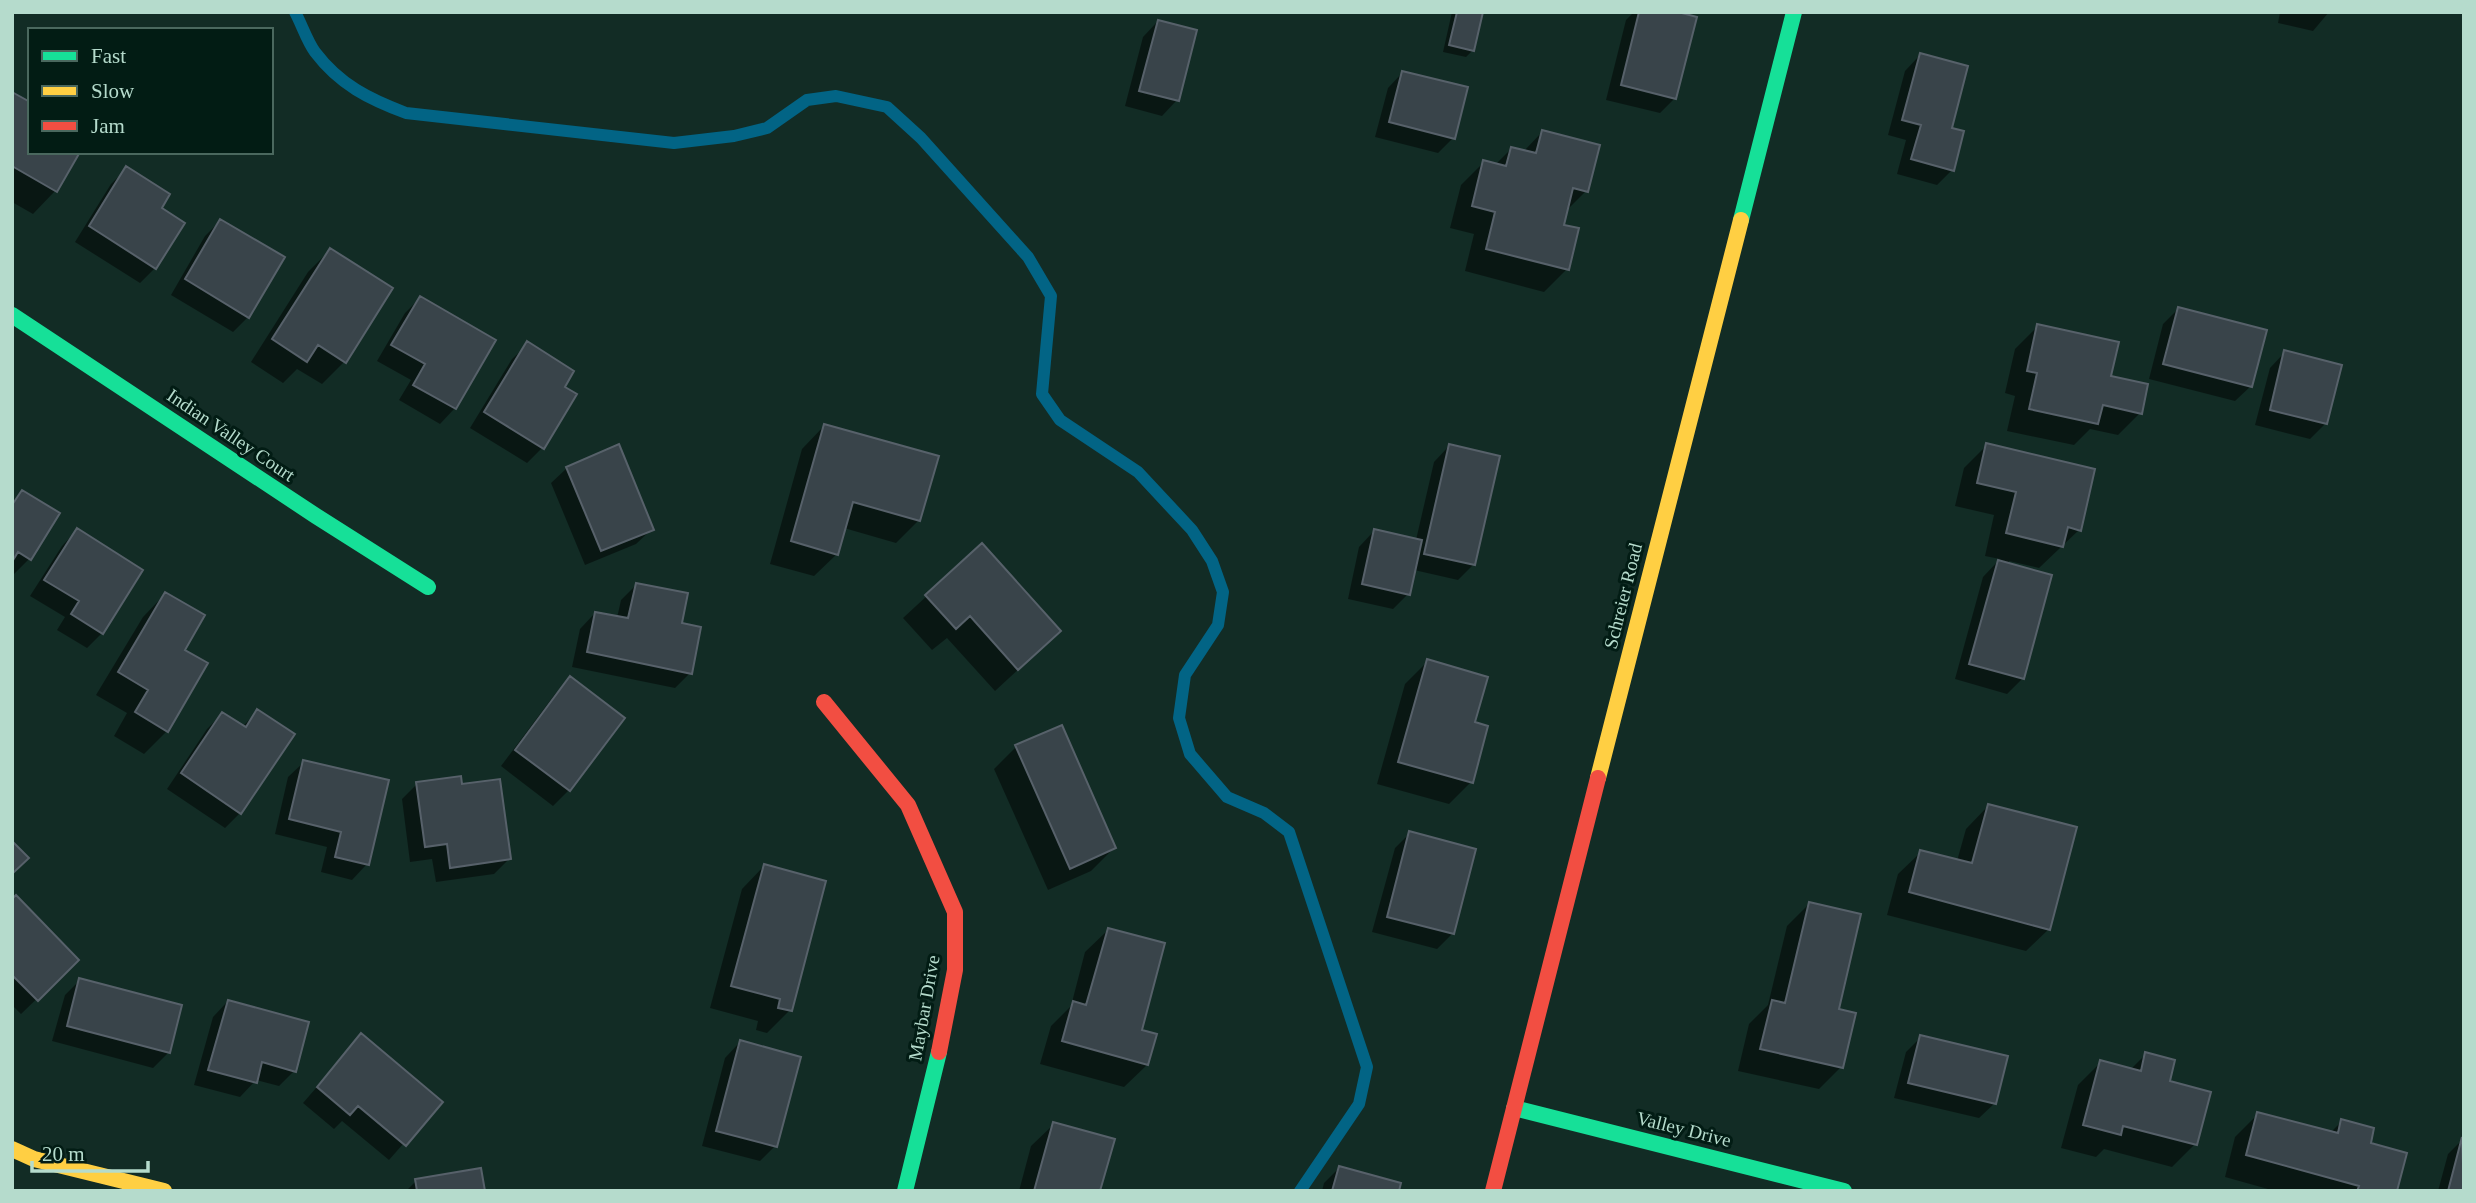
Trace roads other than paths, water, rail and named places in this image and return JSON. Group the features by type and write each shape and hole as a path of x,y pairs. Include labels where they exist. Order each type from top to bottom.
{"street":[{"name":"Schreier Road","path":"1493,1191 1794,12"},
{"name":"Indian Valley Court","path":"12,315 428,587"},
{"name":"Maybar Drive","path":"824,702 908,806 955,912 955,970 945,1028 905,1191"},
{"name":"Valley Drive","path":"1514,1108 1844,1191"},
{"path":"12,1149 34,1159 164,1191"}],"waterway":[{"path":"295,12 312,48 325,64 356,90 406,113 674,143 734,136 767,128 807,100 836,96 887,107 921,138 1028,257 1051,296 1042,394 1060,420 1138,472 1192,530 1212,561 1223,592 1218,625 1185,675 1179,718 1190,754 1227,797 1264,813 1289,832 1367,1067 1359,1104 1300,1191"}]}
